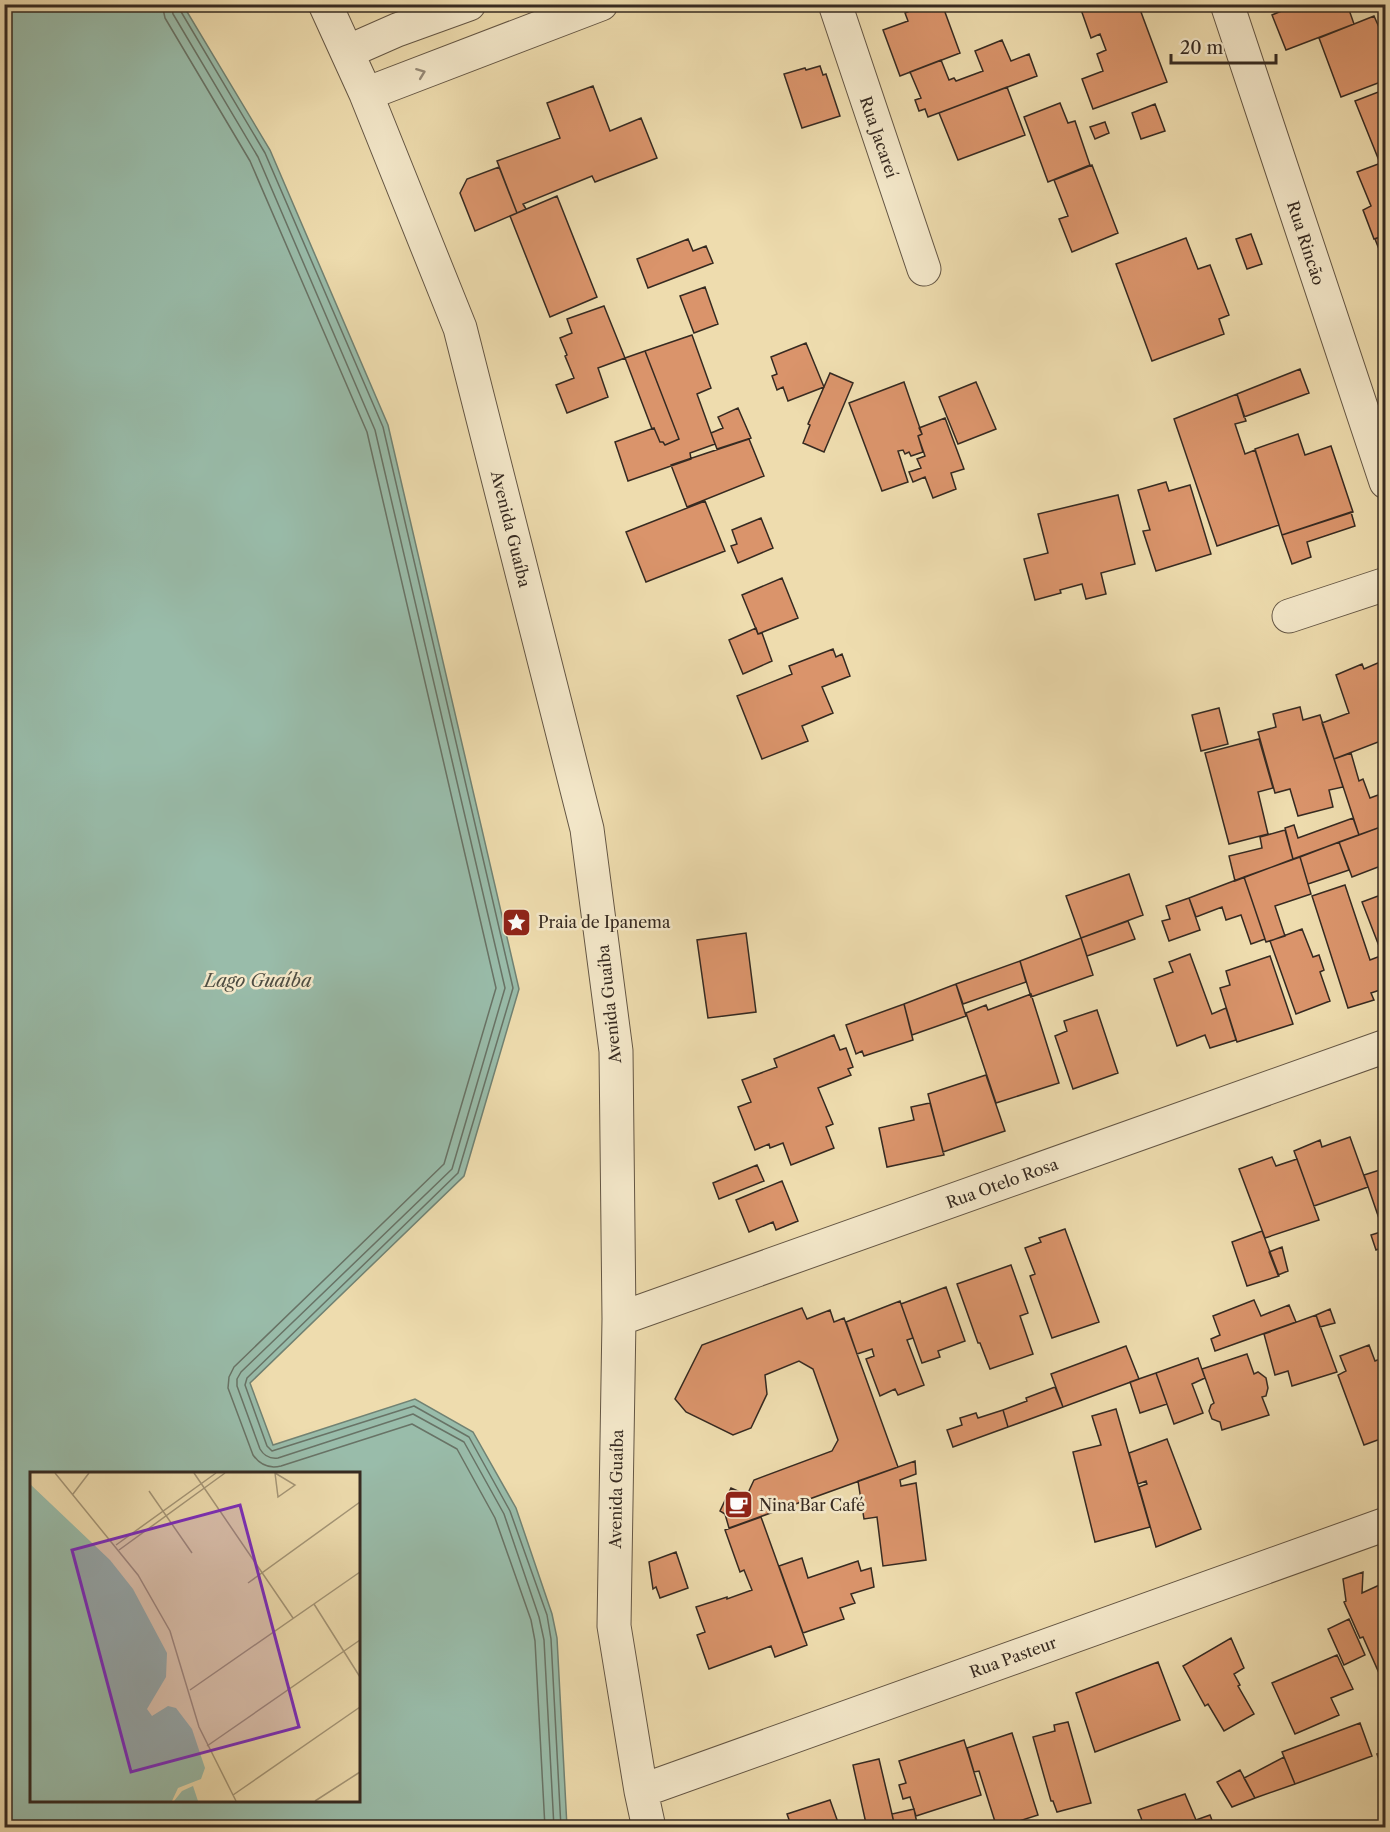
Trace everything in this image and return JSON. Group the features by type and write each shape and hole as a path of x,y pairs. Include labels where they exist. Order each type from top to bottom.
{"street":[{"name":"Avenida Guaíba","path":"325,4 366,94 460,328 587,829 616,1052 619,1319 614,1626 649,1827"},
{"path":"347,52 397,30 469,4"},
{"path":"366,94 601,4"},
{"name":"Rua Jacareí","path":"835,4 924,269"},
{"name":"Rua Rincão","path":"1227,4 1386,482"},
{"path":"1289,616 1386,584"},
{"name":"Rua Otelo Rosa","path":"619,1319 1386,1046"},
{"name":"Rua Pasteur","path":"641,1791 1386,1524"}],"water":[{"name":"Lago Guaíba","path":"5,4 183,5 270,150 388,425 519,989 464,1176 250,1383 273,1445 415,1399 473,1432 516,1508 552,1614 557,1638 567,1827 5,1827"}],"building":[{"path":"926,4 929,9 942,4 960,53 900,76 883,30 908,21 905,13"},
{"path":"1079,4 1138,4 1167,82 1093,109 1082,79 1103,71 1097,54 1106,50 1100,34 1091,38"},
{"path":"1298,4 1347,4 1354,24 1286,50 1272,15"},
{"path":"1374,16 1386,43 1386,80 1341,97 1319,38"},
{"path":"1002,40 1011,61 1029,54 1037,76 928,117 925,109 919,111 915,100 921,98 910,72 941,60 949,80 954,78 956,81 983,71 975,51"},
{"path":"820,66 823,75 826,74 840,116 802,128 784,74"},
{"path":"593,86 610,131 641,118 657,158 595,182 592,176 523,204 526,209 517,213 497,161 560,138 547,103"},
{"path":"1007,87 1025,135 958,160 939,113"},
{"path":"1386,89 1386,161 1380,163 1355,101"},
{"path":"1060,103 1068,123 1075,121 1090,165 1048,182 1024,117"},
{"path":"1155,104 1165,131 1141,139 1132,113"},
{"path":"1105,122 1109,133 1095,139 1090,127"},
{"path":"1386,161 1386,235 1374,239 1363,210 1371,206 1357,172"},
{"path":"1092,165 1118,233 1072,252 1059,219 1068,216 1054,180"},
{"path":"499,167 517,213 475,231 460,193 467,179"},
{"path":"557,196 597,297 550,317 510,216"},
{"path":"1251,234 1262,264 1247,269 1236,239"},
{"path":"1386,235 1386,267 1375,239"},
{"path":"1186,238 1198,269 1210,265 1229,315 1219,319 1224,334 1152,361 1116,264"},
{"path":"688,239 693,251 706,246 713,263 648,288 637,259"},
{"path":"705,287 718,324 694,333 680,296"},
{"path":"604,306 625,358 598,368 608,397 567,413 556,385 574,378 560,338 572,333 567,319"},
{"path":"692,335 711,388 697,394 715,444 690,453 691,459 628,481 615,442 654,428 660,442 665,445 679,439 645,351"},
{"path":"806,343 824,387 788,401 783,387 777,390 772,376 777,374 771,357"},
{"path":"645,351 679,439 665,445 660,442 654,428 652,429 625,358"},
{"path":"1300,369 1309,393 1244,417 1237,394"},
{"path":"830,373 853,383 824,452 803,443 810,425 808,424"},
{"path":"904,382 922,434 918,436 923,452 911,456 909,452 905,454 903,450 898,451 908,482 882,491 849,403"},
{"path":"976,382 996,429 958,444 939,397"},
{"path":"1237,394 1246,421 1235,424 1245,454 1255,450 1279,525 1217,546 1174,419"},
{"path":"738,408 751,438 717,449 711,433 723,428 718,417"},
{"path":"945,418 964,469 951,473 956,489 933,498 925,477 913,482 909,472 921,468 917,459 925,456 918,436 922,434 919,428"},
{"path":"1298,434 1305,455 1331,446 1353,512 1282,535 1255,449"},
{"path":"749,439 764,476 687,507 671,465"},
{"path":"1166,482 1169,491 1190,485 1211,554 1156,571 1143,531 1150,530 1138,490"},
{"path":"1118,495 1135,564 1101,573 1106,594 1086,599 1082,584 1035,600 1024,559 1048,553 1038,514"},
{"path":"705,501 725,551 646,582 626,532"},
{"path":"1351,512 1355,526 1307,542 1311,557 1292,564 1282,535"},
{"path":"761,518 773,548 738,563 731,546 737,544 732,530"},
{"path":"782,578 798,618 758,634 742,595"},
{"path":"756,628 758,634 762,633 772,661 743,674 729,640"},
{"path":"833,649 836,657 842,654 850,676 822,687 833,713 802,726 808,741 762,759 737,696 792,674 789,666"},
{"path":"1380,662 1386,676 1386,739 1334,759 1322,723 1349,713 1336,675 1362,664 1364,669"},
{"path":"1300,707 1303,720 1320,715 1343,787 1329,790 1333,807 1298,816 1290,789 1275,793 1258,732 1276,727 1273,714"},
{"path":"1219,708 1228,744 1201,751 1192,715"},
{"path":"1259,739 1273,788 1258,792 1268,834 1229,844 1205,753"},
{"path":"1351,753 1359,781 1363,779 1370,798 1386,792 1386,825 1359,835 1334,759"},
{"path":"1353,818 1359,835 1293,859 1285,828 1294,825 1298,838"},
{"path":"1386,825 1386,864 1352,877 1339,842"},
{"path":"1285,830 1293,859 1235,881 1229,856 1262,848 1260,837"},
{"path":"1339,842 1349,870 1308,884 1300,857"},
{"path":"1300,857 1311,894 1275,906 1285,936 1266,942 1244,877"},
{"path":"1129,874 1143,915 1081,938 1066,896"},
{"path":"1244,877 1265,939 1251,944 1241,915 1226,920 1222,907 1196,917 1189,898"},
{"path":"1345,885 1370,960 1383,955 1386,963 1386,988 1371,993 1374,1000 1348,1008 1312,896"},
{"path":"1386,893 1386,958 1384,959 1362,902"},
{"path":"1189,898 1200,930 1169,941 1162,921 1170,919 1166,906"},
{"path":"1128,921 1135,939 1087,956 1081,938"},
{"path":"1302,929 1313,957 1319,955 1324,970 1320,972 1330,1001 1296,1014 1270,941"},
{"path":"746,933 756,1012 708,1018 697,940"},
{"path":"1081,938 1093,975 1031,997 1020,961"},
{"path":"1190,954 1212,1014 1226,1008 1236,1040 1210,1048 1205,1035 1177,1046 1154,979 1173,972 1169,962"},
{"path":"1270,956 1293,1024 1237,1042 1220,988 1230,985 1226,971"},
{"path":"1020,961 1026,982 963,1004 956,984"},
{"path":"956,984 966,1016 912,1035 904,1004"},
{"path":"1031,994 1059,1083 996,1103 966,1013 986,1005 988,1010"},
{"path":"904,1004 913,1040 864,1056 862,1051 856,1054 846,1025"},
{"path":"1097,1010 1118,1073 1073,1089 1055,1036 1067,1031 1064,1021"},
{"path":"834,1035 840,1050 846,1048 853,1067 848,1069 851,1075 818,1088 833,1124 826,1127 834,1148 791,1165 783,1143 770,1148 769,1144 755,1150 738,1107 751,1102 742,1080 777,1067 774,1059"},
{"path":"986,1075 1005,1131 943,1152 928,1094"},
{"path":"930,1103 944,1155 887,1167 879,1128 914,1120 911,1107"},
{"path":"1350,1137 1368,1187 1314,1206 1294,1151 1320,1140 1322,1147"},
{"path":"1272,1157 1276,1166 1297,1159 1319,1220 1265,1238 1239,1169"},
{"path":"757,1165 764,1181 719,1199 713,1183"},
{"path":"1386,1168 1386,1229 1383,1230 1364,1175"},
{"path":"782,1181 798,1221 776,1230 773,1222 749,1232 736,1200"},
{"path":"1065,1229 1099,1322 1052,1338 1030,1276 1035,1274 1025,1248 1041,1242 1039,1238"},
{"path":"1262,1231 1279,1276 1247,1286 1232,1242"},
{"path":"1384,1231 1386,1246 1376,1250 1371,1235"},
{"path":"1282,1247 1288,1271 1278,1275 1269,1252"},
{"path":"1011,1265 1028,1313 1020,1316 1033,1354 990,1369 957,1284"},
{"path":"946,1287 965,1341 938,1351 940,1357 922,1363 901,1304"},
{"path":"1254,1300 1261,1316 1289,1305 1296,1322 1215,1351 1211,1339 1220,1335 1213,1316"},
{"path":"900,1301 913,1338 907,1340 924,1385 898,1395 895,1389 880,1396 866,1359 874,1356 872,1349 857,1354 846,1322"},
{"path":"802,1308 807,1319 830,1310 834,1322 844,1318 898,1467 729,1528 725,1514 720,1511 731,1488 747,1495 754,1480 832,1451 838,1440 813,1369 799,1361 765,1375 767,1394 751,1428 733,1435 686,1412 675,1399 702,1345"},
{"path":"1330,1309 1335,1323 1320,1327 1316,1315"},
{"path":"1316,1315 1337,1372 1292,1386 1288,1371 1275,1375 1264,1334"},
{"path":"1369,1345 1375,1361 1380,1359 1386,1372 1386,1437 1364,1445 1338,1375 1346,1371 1340,1356"},
{"path":"1126,1346 1139,1379 1063,1407 1051,1374"},
{"path":"1247,1354 1254,1374 1258,1372 1266,1378 1268,1388 1266,1396 1262,1397 1269,1415 1222,1430 1220,1422 1212,1419 1209,1411 1214,1403 1202,1369"},
{"path":"1198,1358 1205,1378 1192,1384 1203,1413 1174,1424 1156,1373"},
{"path":"1156,1373 1167,1404 1140,1413 1130,1382"},
{"path":"1055,1387 1063,1407 1008,1427 1003,1410"},
{"path":"1116,1409 1150,1527 1095,1542 1073,1452 1101,1445 1092,1416"},
{"path":"1003,1410 1008,1427 953,1447 947,1430 962,1425 960,1418 976,1413 978,1418"},
{"path":"1167,1439 1201,1529 1156,1547 1139,1487 1147,1484 1146,1481 1138,1484 1129,1453"},
{"path":"915,1461 916,1474 900,1480 901,1486 916,1483 926,1560 883,1566 877,1517 864,1519 858,1481"},
{"path":"761,1517 807,1645 775,1657 771,1646 709,1669 697,1635 705,1632 696,1607 752,1590 744,1570 740,1572 725,1530"},
{"path":"676,1552 688,1588 660,1598 656,1587 653,1589 649,1562"},
{"path":"802,1558 808,1578 858,1561 861,1571 871,1568 874,1587 851,1594 855,1603 840,1608 844,1619 803,1633 779,1566"},
{"path":"1363,1572 1362,1593 1386,1582 1386,1681 1383,1682 1344,1602 1346,1601 1343,1579"},
{"path":"1349,1619 1365,1655 1344,1665 1328,1629"},
{"path":"1231,1638 1244,1668 1234,1674 1254,1714 1224,1731 1208,1704 1205,1706 1183,1666"},
{"path":"1337,1655 1353,1689 1331,1698 1339,1715 1295,1734 1272,1683"},
{"path":"1158,1662 1180,1720 1095,1752 1076,1693"},
{"path":"1068,1722 1091,1803 1057,1812 1051,1801 1033,1737 1055,1731 1054,1725"},
{"path":"1360,1723 1372,1756 1295,1784 1282,1752"},
{"path":"1012,1733 1038,1815 997,1828 979,1771 974,1772 967,1748"},
{"path":"964,1740 981,1795 916,1816 910,1797 903,1799 899,1785 906,1783 899,1761"},
{"path":"1386,1751 1386,1779 1377,1754"},
{"path":"1284,1757 1295,1784 1255,1798 1244,1778"},
{"path":"879,1759 895,1828 867,1828 853,1765"},
{"path":"1240,1770 1255,1798 1232,1807 1217,1782"},
{"path":"1185,1794 1196,1820 1176,1828 1145,1828 1138,1810"},
{"path":"830,1800 840,1828 792,1828 787,1814"},
{"path":"914,1809 918,1828 895,1828 892,1814"},
{"path":"1210,1815 1215,1828 1176,1828 1196,1820"}],"place":[{"name":"Praia de Ipanema","path":"517,922"},
{"name":"Nina Bar Café","path":"738,1505"}]}
